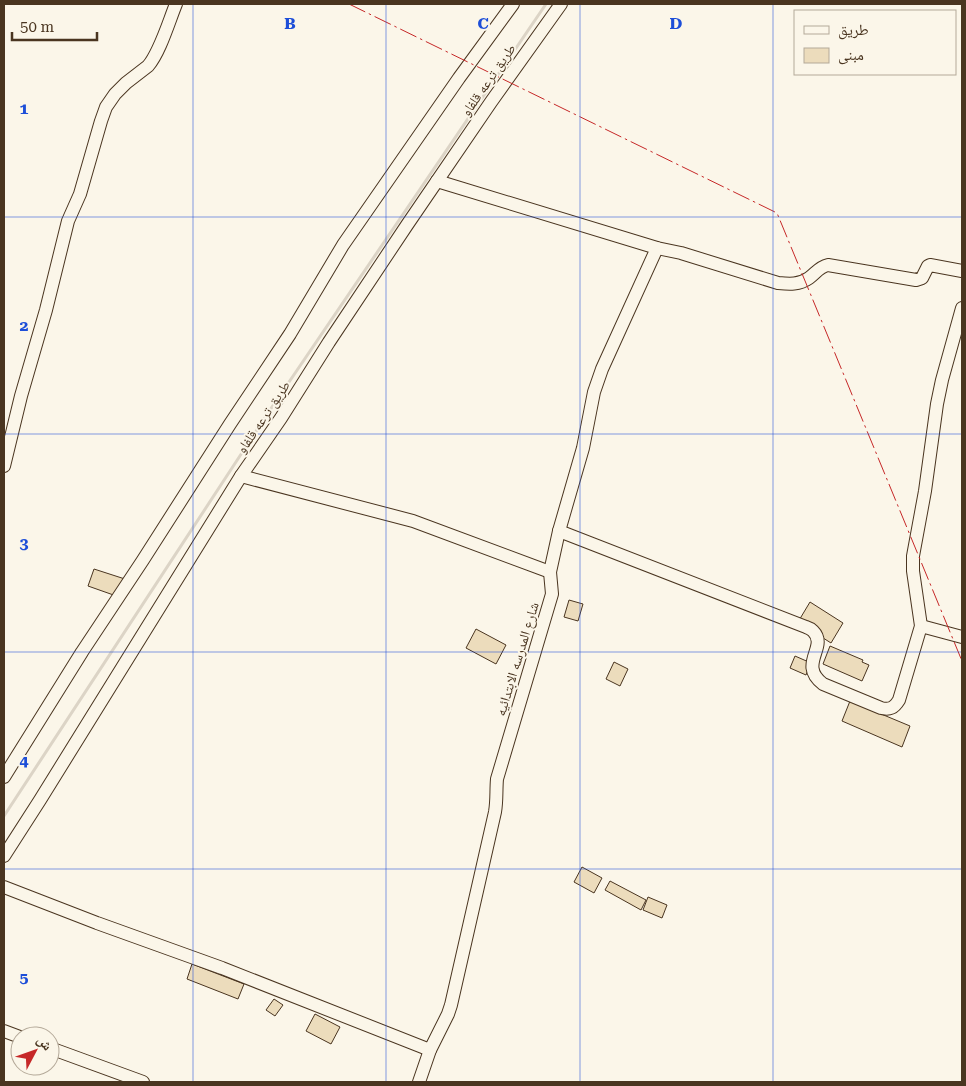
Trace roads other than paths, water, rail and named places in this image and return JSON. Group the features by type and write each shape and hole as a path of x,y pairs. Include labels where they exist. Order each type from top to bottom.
{"street":[{"path":"4,466 68,221 80,194 103,114 110,100 121,88 152,62 176,4"},
{"path":"4,776 82,652 290,334 343,245 513,4"},
{"name":"طريق ترعه قلفاو","path":"4,856 51,784 241,476 281,418 377,269 491,102 561,4"},
{"path":"437,181 778,283 799,283 808,279 818,269 828,265 916,280 922,278 930,265 962,271"},
{"name":"شارع المدرسه الابتدائيه","path":"419,1082 430,1050 451,1005 495,812 497,779 552,594 550,572 559,531 583,448 591,403 598,380 657,248"},
{"path":"559,531 806,627 813,631 818,638 812,662 812,671 816,679 823,684 881,708 889,709 895,706 899,700 921,626 913,571 913,556 925,491 937,404 962,308"},
{"path":"241,476 413,521 550,572"},
{"path":"921,626 962,637"},
{"path":"4,887 222,968 430,1050"},
{"path":"60,1052 143,1082"}],"waterway":[{"path":"4,816 270,410 546,4"}]}
